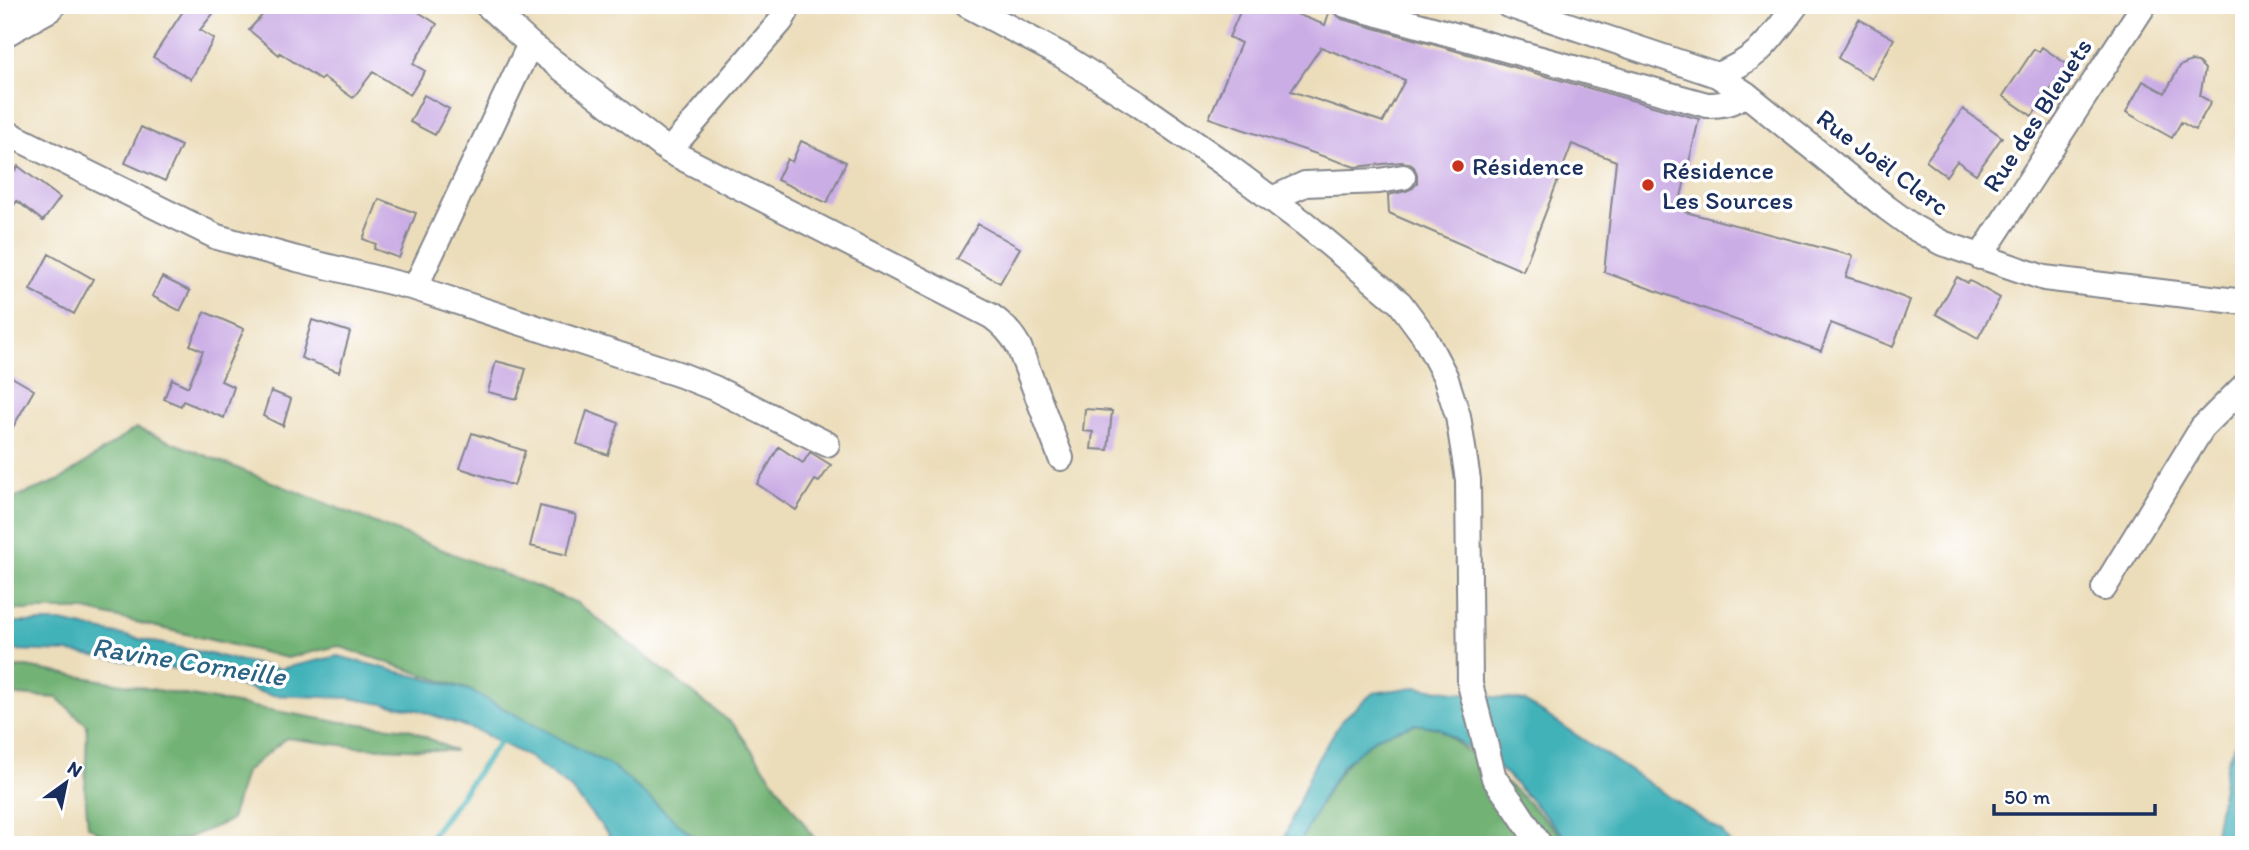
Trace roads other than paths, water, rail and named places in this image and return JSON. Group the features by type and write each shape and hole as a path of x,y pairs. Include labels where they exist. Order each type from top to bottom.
{"main road":[{"path":"5,29 48,5"}],"street":[{"path":"486,5 530,44 669,151 979,309 1003,324 1019,348 1061,458"},
{"path":"669,151 781,21 788,5"},
{"path":"967,5 1063,56 1137,103 1272,199 1400,303 1423,334 1445,376 1458,416 1468,480 1470,684 1494,778 1540,845"},
{"path":"1346,5 1707,105 1734,102 1746,94"},
{"name":"Rue Joël Clerc","path":"1508,5 1566,13 1717,75 1746,94 1887,208 1942,243 2044,278 2244,302"},
{"path":"1717,75 1740,67 1765,46 1796,5"},
{"name":"Rue des Bleuets","path":"1980,257 2144,5"},
{"path":"415,288 530,44"},
{"path":"5,132 216,237 297,260 415,288 698,381 827,444"},
{"path":"1272,199 1305,184 1379,181 1403,177"},
{"path":"2104,588 2202,428 2244,386"}],"water":[{"name":"Ravine Corneille","path":"5,622 61,622 279,669 338,656 469,690 615,768 703,845 617,845 571,789 529,757 478,731 418,710 349,698 270,695 190,671 69,652 16,650 5,653"},
{"path":"1416,687 1525,701 1722,832 1731,845 1573,845 1506,774 1439,728 1415,724 1377,737 1343,765 1299,845 1281,845 1314,765 1342,720 1373,693"},
{"path":"2244,723 2244,845 2213,845 2227,762"}],"waterway":[{"path":"425,845 504,736"}],"place":[{"name":"Résidence","path":"1458,166"},
{"name":"Résidence Les Sources","path":"1648,185"}]}
